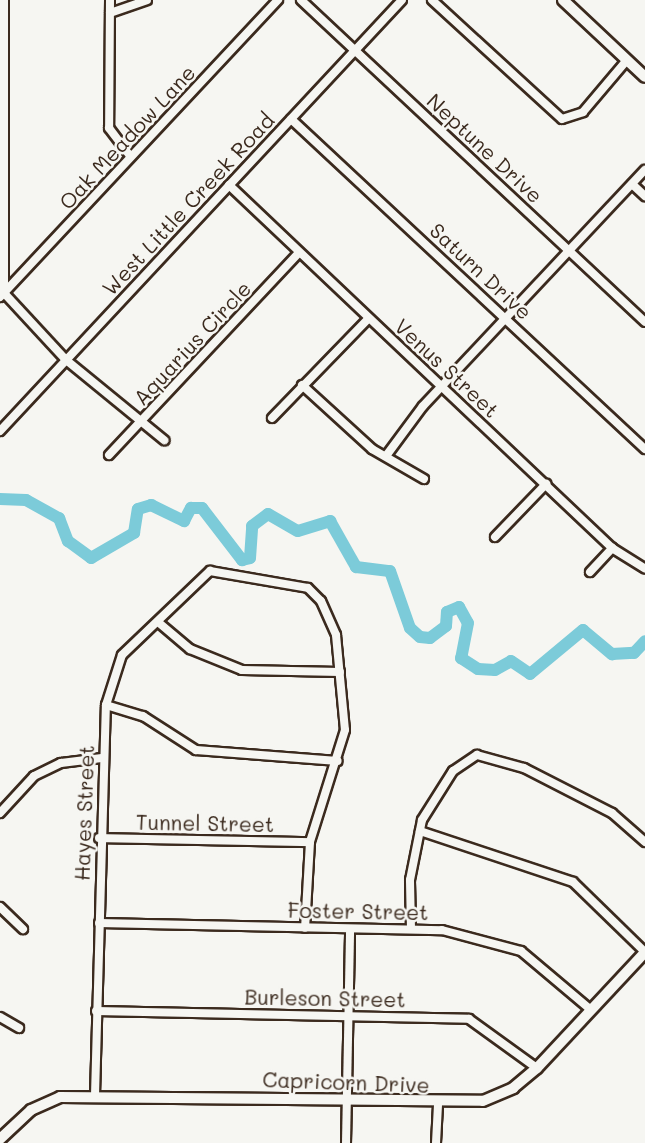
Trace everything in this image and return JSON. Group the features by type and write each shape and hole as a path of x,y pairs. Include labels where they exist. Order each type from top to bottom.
{"street":[{"path":"4,0 2,295 66,360 143,420 164,440"},
{"path":"110,0 110,128 130,156"},
{"path":"110,13 148,0"},
{"name":"Oak Meadow Lane","path":"2,295 278,0"},
{"name":"Neptune Drive","path":"301,0 645,322"},
{"name":"West Little Creek Road","path":"0,431 402,0"},
{"path":"432,0 562,119 583,112 628,60"},
{"path":"563,0 645,77"},
{"name":"Saturn Drive","path":"291,119 645,449"},
{"path":"386,456 442,386 645,170"},
{"path":"632,184 645,196"},
{"name":"Venus Street","path":"229,186 612,548 645,569"},
{"name":"Aquarius Circle","path":"109,455 299,253"},
{"path":"272,418 369,318"},
{"path":"302,385 386,456 424,479"},
{"path":"495,537 546,484"},
{"path":"590,572 612,548"},
{"name":"Hayes Street","path":"95,1095 102,758 106,705 122,655 210,571 308,588 321,601 336,635 340,672"},
{"path":"158,622 190,649 242,670 340,672 345,730 338,761 310,842 305,928"},
{"path":"106,705 143,716 196,750 338,761"},
{"path":"411,929 410,880 420,831 453,771 477,755 524,768 612,813 645,842"},
{"path":"0,813 34,776 61,763 102,758"},
{"path":"420,831 573,881 645,952"},
{"name":"Tunnel Street","path":"99,838 310,842"},
{"path":"0,907 23,929"},
{"name":"Foster Street","path":"99,923 411,929 499,940 566,984 591,1010"},
{"path":"346,1143 350,929"},
{"name":"Capricorn Drive","path":"2,1134 30,1110 61,1097 95,1095 438,1105 483,1101 513,1088 537,1068 645,952"},
{"name":"Burleson Street","path":"96,1012 469,1019 537,1068"},
{"path":"0,1017 19,1028"},
{"path":"436,1143 438,1105"}],"waterway":[{"path":"0,499 26,500 59,518 68,541 91,558 134,533 138,509 151,505 184,521 191,508 202,508 242,560 250,558 252,526 268,514 298,531 330,521 356,567 390,571 410,628 420,637 430,638 446,626 447,612 459,607 468,623 461,658 478,669 495,670 511,661 530,674 583,630 612,654 634,653 645,641"}]}
